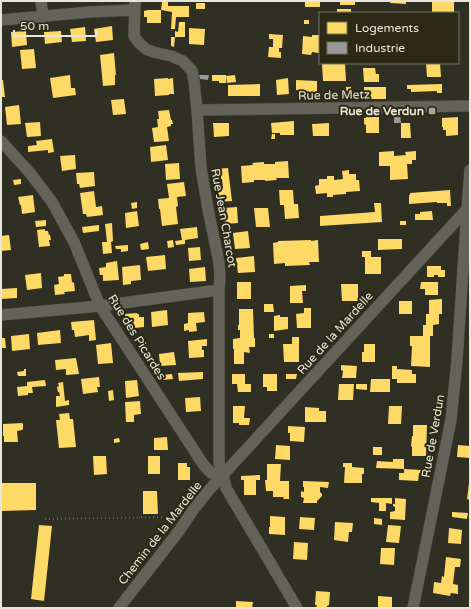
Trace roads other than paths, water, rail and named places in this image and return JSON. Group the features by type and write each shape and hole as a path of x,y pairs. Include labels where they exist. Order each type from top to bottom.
{"street":[{"path":"41,1 42,17"},
{"path":"1,20 90,12 134,5"},
{"name":"Rue Jean Charcot","path":"134,5 134,36 139,43 146,49 153,52 171,56 183,61 192,71 198,110 201,168 219,263 220,276 219,463 226,488 297,608"},
{"name":"Rue de Metz","path":"198,110 470,106"},
{"name":"Rue des Picardes","path":"1,141 30,173 52,202 74,242 100,306 203,464 211,473 223,474"},
{"name":"Rue de Verdun","path":"413,608 451,420 457,360 466,208 470,170"},
{"name":"Rue de la Mardelle","path":"223,474 466,208"},
{"path":"1,315 100,306 219,290"},
{"name":"Chemin de la Mardelle","path":"118,608 179,531 197,505 223,474"}],"place":[{"name":"Rue de Verdun","path":"432,111"}]}
